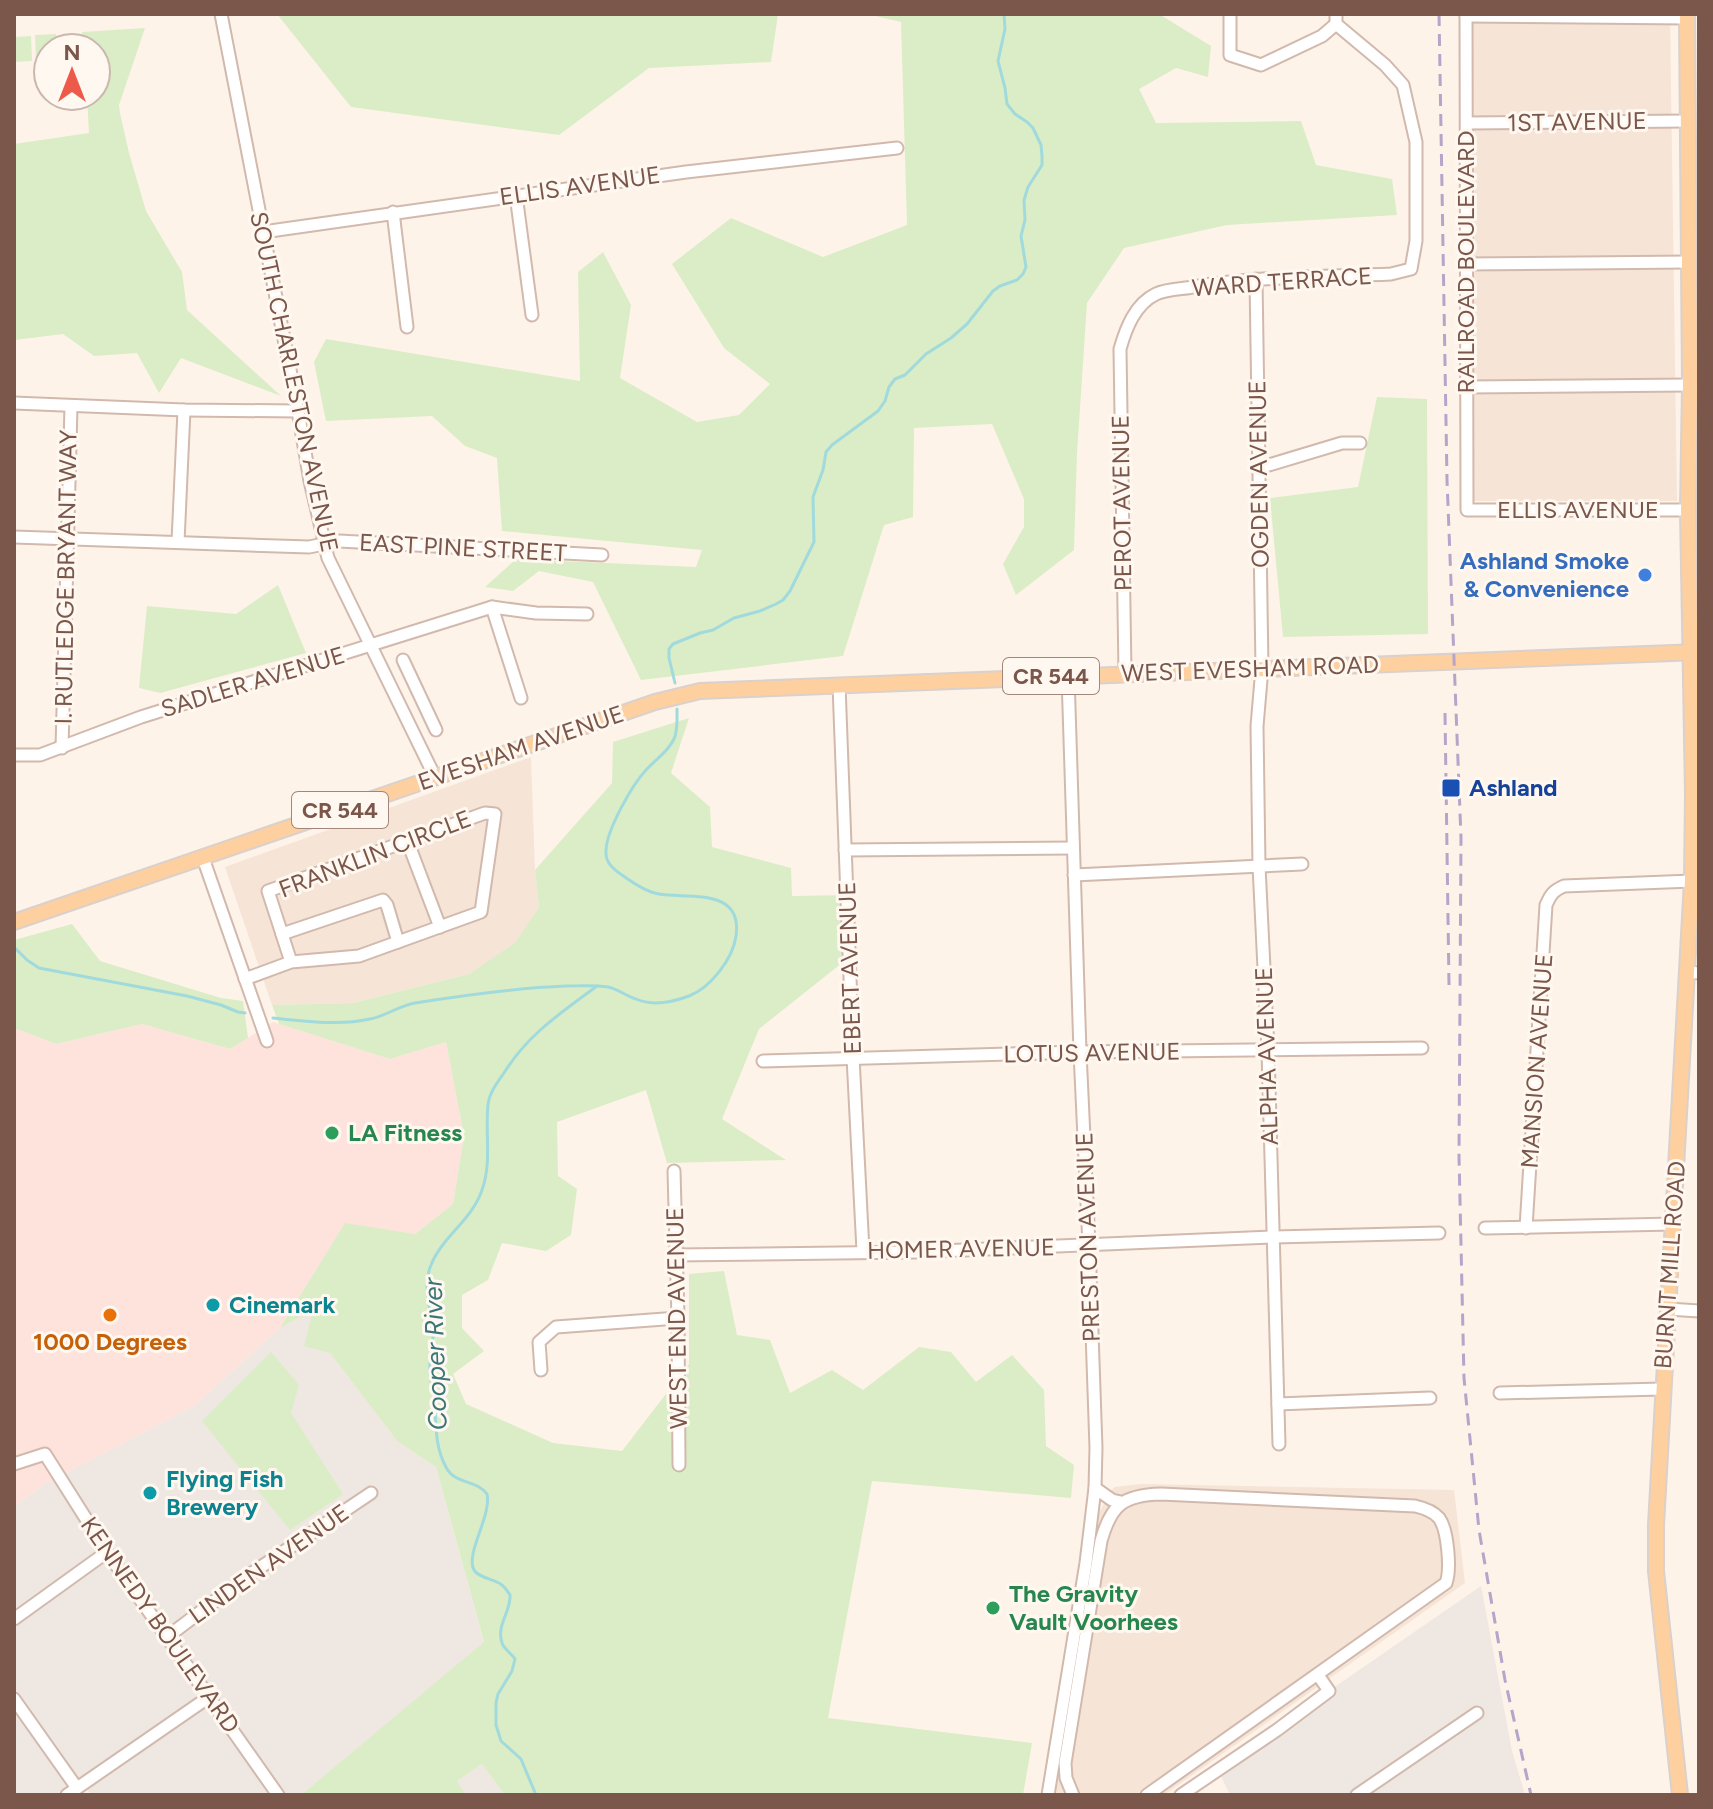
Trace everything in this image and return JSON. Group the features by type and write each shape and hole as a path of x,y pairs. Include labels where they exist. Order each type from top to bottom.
{"main road":[{"name":"BURNT MILL ROAD","path":"1680,1795 1656,1571 1656,1525 1673,1224 1693,973 1695,652 1688,510 1694,318 1689,262 1687,16"},
{"name":"WEST EVESHAM ROAD","path":"666,700 700,691 1695,652"},
{"name":"EVESHAM AVENUE","path":"14,922 666,700"}],"street":[{"name":"SOUTH CHARLESTON AVENUE","path":"221,14 310,481 328,558 435,777"},
{"path":"1230,14 1230,55 1261,65 1322,36 1336,19"},
{"path":"1466,15 1687,16"},
{"name":"RAILROAD BOULEVARD","path":"1466,15 1467,510"},
{"name":"WARD TERRACE","path":"1125,333 1141,305 1157,293 1256,279 1391,274 1411,269 1416,241 1416,142 1403,85 1336,19"},
{"name":"1ST AVENUE","path":"1467,123 1688,121"},
{"name":"ELLIS AVENUE","path":"263,232 686,172 897,148"},
{"path":"516,195 532,315"},
{"path":"393,212 407,327"},
{"path":"1466,264 1689,262"},
{"name":"OGDEN AVENUE","path":"1256,279 1262,668"},
{"name":"PEROT AVENUE","path":"1125,333 1120,349 1125,673"},
{"path":"1466,387 1690,385"},
{"path":"14,403 298,411"},
{"name":"I. RUTLEDGE BRYANT WAY","path":"62,748 71,406"},
{"path":"178,542 184,410"},
{"path":"1259,468 1342,443 1360,443"},
{"name":"ELLIS AVENUE","path":"1467,510 1688,510"},
{"name":"EAST PINE STREET","path":"14,537 309,547 339,541 602,555"},
{"path":"521,698 492,607 536,613 587,614"},
{"name":"SADLER AVENUE","path":"14,755 40,755 141,717 492,607"},
{"path":"403,660 436,730"},
{"name":"ALPHA AVENUE","path":"1262,668 1257,726 1259,866 1268,1050 1279,1444"},
{"name":"PRESTON AVENUE","path":"1048,1795 1086,1563 1095,1488 1068,676"},
{"name":"EBERT AVENUE","path":"839,685 863,1251"},
{"path":"401,706 420,696"},
{"name":"FRANKLIN CIRCLE","path":"245,979 291,962 359,956 481,912 495,814 485,813 268,891 291,962"},
{"path":"407,840 440,927"},
{"path":"845,850 1073,848"},
{"path":"203,858 267,1041"},
{"path":"1074,875 1302,864"},
{"name":"MANSION AVENUE","path":"1526,1228 1546,905 1551,894 1564,886 1692,881"},
{"path":"282,934 383,900 398,942"},
{"name":"LOTUS AVENUE","path":"763,1061 1080,1052 1422,1048"},
{"name":"WEST END AVENUE","path":"674,1171 679,1465"},
{"path":"1485,1228 1673,1224"},
{"name":"HOMER AVENUE","path":"676,1255 915,1252 1439,1233"},
{"path":"1668,1309 1699,1311"},
{"path":"541,1370 539,1342 556,1327 678,1318"},
{"path":"1500,1393 1662,1389"},
{"path":"1278,1404 1430,1398"},
{"name":"KENNEDY BOULEVARD","path":"14,1464 45,1454 107,1552 278,1795"},
{"path":"1095,1488 1112,1500 1121,1502 1143,1495 1161,1494 1415,1506 1433,1513 1443,1527 1449,1570 1446,1583 1147,1795"},
{"name":"LINDEN AVENUE","path":"167,1637 252,1573 371,1493"},
{"path":"1094,1502 1109,1517"},
{"path":"1069,1794 1065,1763 1101,1541 1109,1517 1121,1502"},
{"path":"14,1619 107,1552"},
{"path":"1181,1795 1329,1691 1318,1675"},
{"path":"77,1789 209,1697"},
{"path":"14,1699 77,1789 94,1795"},
{"path":"1357,1795 1477,1713"},
{"path":"1048,1795 1055,1795"}],"shaded area":[{"path":"1473,14 1670,14 1677,501 1472,501"},
{"path":"531,757 539,907 516,943 469,974 353,1003 272,1005 225,867"},
{"path":"273,1022 390,1059 446,1042 464,1136 453,1204 415,1234 345,1224 280,1328 194,1406 45,1484 14,1506 14,1028 56,1044 142,1024 230,1049"},
{"path":"313,1310 330,1353 397,1441 436,1467 484,1643 301,1795 91,1795 83,1784 68,1795 14,1795 14,1506 45,1484 194,1406 280,1328"},
{"path":"1141,1484 1454,1490 1465,1583 1164,1795 1052,1795 1098,1514 1114,1487"},
{"path":"1481,1586 1512,1751 1525,1795 1230,1795 1217,1768"},
{"path":"482,1764 505,1795 466,1795 457,1781"}],"green space":[{"path":"277,14 778,14 771,62 649,68 559,135 351,107"},
{"path":"867,14 1159,14 1211,46 1208,77 1176,68 1139,89 1156,123 1301,121 1316,165 1392,179 1397,215 1227,225 1124,248 1087,303 1074,550 1016,595 1003,564 1024,527 1024,499 992,424 914,428 913,517 884,525 843,656 641,680 593,582 539,571 513,591 485,587 516,559 696,567 702,550 502,531 497,458 465,446 432,416 326,421 314,362 326,339 580,381 578,272 603,252 631,305 620,378 697,422 739,415 770,384 724,348 672,264 731,218 823,257 907,225 901,22"},
{"path":"145,28 119,105 146,211 182,272 187,310 281,396 181,358 159,393 137,353 94,356 63,334 14,340 14,144 89,133 88,112 112,112 112,32 82,32"},
{"path":"31,36 32,61 14,62 14,37"},
{"path":"1377,397 1427,399 1428,634 1283,637 1270,498 1358,487"},
{"path":"278,585 306,653 160,693 139,688 147,606 236,614"},
{"path":"689,718 671,773 710,807 712,847 791,868 792,896 850,895 852,955 759,1029 722,1119 786,1160 667,1163 646,1090 557,1122 558,1176 577,1189 571,1235 546,1251 502,1243 488,1280 462,1295 462,1328 484,1351 453,1374 466,1404 553,1443 622,1451 689,1364 689,1274 724,1271 737,1335 770,1340 790,1393 832,1370 863,1390 919,1347 951,1352 976,1382 1012,1355 1044,1390 1046,1446 1074,1465 1071,1498 872,1481 828,1718 1032,1743 1023,1795 505,1795 482,1764 457,1781 466,1795 301,1795 484,1642 436,1467 397,1441 330,1353 304,1346 313,1310 280,1328 345,1223 415,1234 453,1204 464,1136 446,1042 390,1059 279,1024 272,1005 353,1003 469,974 515,943 539,907 535,870 612,783 613,742"},
{"path":"72,924 100,961 221,998 243,1001 248,1038 230,1049 142,1024 56,1044 14,1028 14,940"},
{"path":"271,1352 299,1385 291,1413 343,1494 290,1530 202,1421"}],"waterway":[{"name":"Cooper River","path":"675,683 669,658 669,649 673,644 776,604 790,591 814,542 813,497 826,452 878,411 895,379 905,375 926,354 967,324 993,291 1023,274 1026,267 1021,236 1025,220 1024,200 1042,165 1042,156 1041,145 1033,128 1007,104 998,61 1005,29 1004,14"},
{"name":"Cooper River","path":"273,1018 358,1021 376,1018 415,1003 490,992 566,986 608,987 642,1001 662,1002 689,996 705,986 725,963 734,945 736,920 731,909 711,898 659,894 644,889 616,870 606,855 610,832 627,797 640,777 674,739 677,709"},
{"path":"14,947 39,968 187,996 245,1013"},
{"name":"Cooper River","path":"536,1795 521,1759 501,1741 496,1725 498,1694 512,1671 515,1659 503,1645 501,1636 510,1595 499,1583 476,1573 472,1563 488,1503 487,1494 478,1486 451,1474 440,1453 430,1374 433,1328 427,1283 436,1255 471,1210 482,1190 488,1158 488,1105 494,1088 534,1035 597,986"}],"railway":[{"path":"1439,14 1447,480 1461,838 1459,1156 1464,1378 1479,1530 1505,1680 1531,1795"},
{"path":"1445,713 1449,985"}],"place":[{"name":"Ashland Smoke & Convenience","path":"1645,575"},
{"name":"Ashland","path":"1451,788"},
{"name":"LA Fitness","path":"332,1133"},
{"name":"Cinemark","path":"213,1305"},
{"name":"1000 Degrees","path":"110,1315"},
{"name":"Flying Fish Brewery","path":"150,1493"},
{"name":"The Gravity Vault Voorhees","path":"993,1608"}]}
